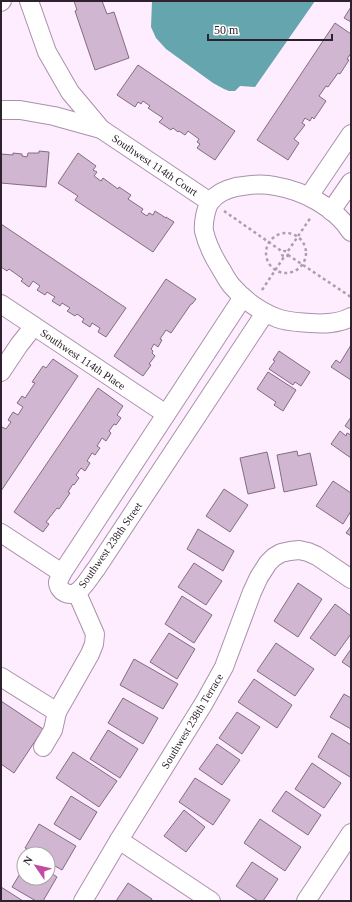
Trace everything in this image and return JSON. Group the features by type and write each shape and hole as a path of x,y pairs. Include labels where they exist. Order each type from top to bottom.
{"street":[{"name":"Southwest 114th Court","path":"29,2 47,52 70,92 101,129 217,206"},
{"path":"54,116 63,115 68,110 73,102 70,92"},
{"name":"Southwest 114th Court","path":"1,110 20,110 54,116 101,129"},
{"path":"309,196 351,134"},
{"path":"332,211 351,182"},
{"path":"351,232 332,211 309,196 286,188 262,184 229,189 219,194 217,206 205,215 204,223 206,238 218,264 230,284 243,297 265,313 279,319 324,324 335,323 351,317"},
{"path":"1,533 62,573 243,297"},
{"name":"Southwest 114th Place","path":"1,304 166,414"},
{"name":"Southwest 238th Street","path":"62,573 58,582 60,588 65,593 77,593 96,569 265,313"},
{"path":"1,372 34,326"},
{"name":"Southwest 238th Terrace","path":"83,901 204,703 224,667 252,592 268,563 281,553 299,550 317,556 351,579"},
{"path":"43,747 53,730 57,712 90,654 95,639 95,634 77,593"},
{"path":"1,677 57,712"},
{"path":"306,901 351,833"},
{"path":"119,840 211,901"}],"path":[{"path":"217,206 283,252 286,250 303,265 351,297"},
{"path":"261,292 284,257 287,256 311,217"},
{"path":"292,233 298,236 306,246 307,253 303,265 293,273 287,274 275,270 267,261 266,254 269,242 279,234 292,233"},
{"path":"283,252 284,257"}],"water":[{"path":"152,1 315,1 255,87 240,86 235,91 229,91 213,83 166,49 156,38 151,27"}],"building":[{"path":"74,1 102,1 107,14 114,12 129,58 95,70 75,11 77,10"},
{"path":"351,7 351,22 344,18"},
{"path":"335,23 351,34 351,53 347,59 349,60 340,74 338,73 328,87 326,86 319,96 326,101 314,119 312,117 310,121 305,118 302,123 305,125 294,139 299,143 288,160 257,140"},
{"path":"138,65 235,131 215,160 197,148 200,144 197,142 199,139 188,131 185,135 173,128 171,130 159,122 163,118 148,108 150,106 143,101 141,104 138,102 135,107 117,95"},
{"path":"39,151 49,152 46,187 1,183 1,154 22,154 22,156 27,157 28,153 39,153"},
{"path":"78,153 96,166 93,170 97,172 94,176 101,181 103,178 118,189 119,187 131,195 128,199 143,209 141,212 147,216 149,213 153,215 155,211 174,222 153,252 75,200 78,196 58,183"},
{"path":"1,224 126,308 106,337 98,332 100,328 92,323 90,327 82,322 84,319 77,314 75,316 67,311 70,308 62,303 60,306 52,301 55,297 47,292 45,295 37,290 40,286 33,281 29,287 21,281 23,279 9,269 7,271 1,267"},
{"path":"166,279 196,299 171,333 166,330 160,339 162,340 158,347 154,344 151,349 155,356 149,364 151,365 143,376 114,356"},
{"path":"351,345 351,380 331,367 336,360 340,363"},
{"path":"279,351 310,372 301,386 295,382 293,385 269,369 275,361 273,360"},
{"path":"53,359 78,376 1,491 1,428 6,429 11,422 8,420 13,412 18,415 23,407 17,403 22,396 25,398 35,383 32,382 43,366 46,368"},
{"path":"268,372 296,390 283,411 274,405 276,402 257,389"},
{"path":"98,388 123,406 117,415 121,418 109,431 111,433 106,441 102,438 97,446 100,448 95,455 92,453 87,461 90,463 85,471 81,468 76,475 79,478 74,485 73,484 68,492 70,493 59,509 57,508 46,522 49,524 43,532 14,512"},
{"path":"351,417 351,430 345,426"},
{"path":"340,431 346,436 347,433 351,435 351,458 331,444"},
{"path":"297,451 298,456 310,453 317,485 284,492 277,455"},
{"path":"267,452 275,488 248,494 240,458"},
{"path":"333,481 351,493 351,511 343,524 316,506"},
{"path":"224,489 248,505 230,532 206,516"},
{"path":"351,526 351,536 346,533"},
{"path":"198,529 234,551 223,571 187,549"},
{"path":"194,563 222,581 206,605 178,587"},
{"path":"298,583 322,599 298,637 274,621"},
{"path":"182,596 212,615 194,643 165,624"},
{"path":"335,604 351,616 351,634 335,656 310,638"},
{"path":"169,633 195,649 177,679 150,662"},
{"path":"276,643 314,669 295,696 257,671"},
{"path":"351,649 351,668 342,662"},
{"path":"134,659 178,684 163,709 120,685"},
{"path":"254,679 292,705 277,728 238,702"},
{"path":"344,694 351,698 351,729 330,717"},
{"path":"123,698 158,718 143,744 108,723"},
{"path":"1,701 43,729 14,773 1,764"},
{"path":"237,712 260,727 242,754 219,738"},
{"path":"108,730 138,749 120,778 90,759"},
{"path":"332,733 351,745 350,777 318,757"},
{"path":"217,744 240,760 222,785 199,769"},
{"path":"73,752 117,781 99,807 56,778"},
{"path":"312,763 341,783 324,808 295,789"},
{"path":"195,778 230,800 213,825 179,802"},
{"path":"286,791 321,815 308,835 272,811"},
{"path":"71,796 97,812 80,840 54,824"},
{"path":"184,810 205,827 186,852 164,836"},
{"path":"260,819 301,847 285,871 244,843"},
{"path":"39,824 76,846 62,870 56,867 56,846 26,846"},
{"path":"252,862 278,879 263,901 258,901 236,886"},
{"path":"16,880 16,886 52,886 43,901 36,901 12,887"},
{"path":"128,883 152,899 151,901 116,901"},
{"path":"1,887 23,901 1,901"}]}
